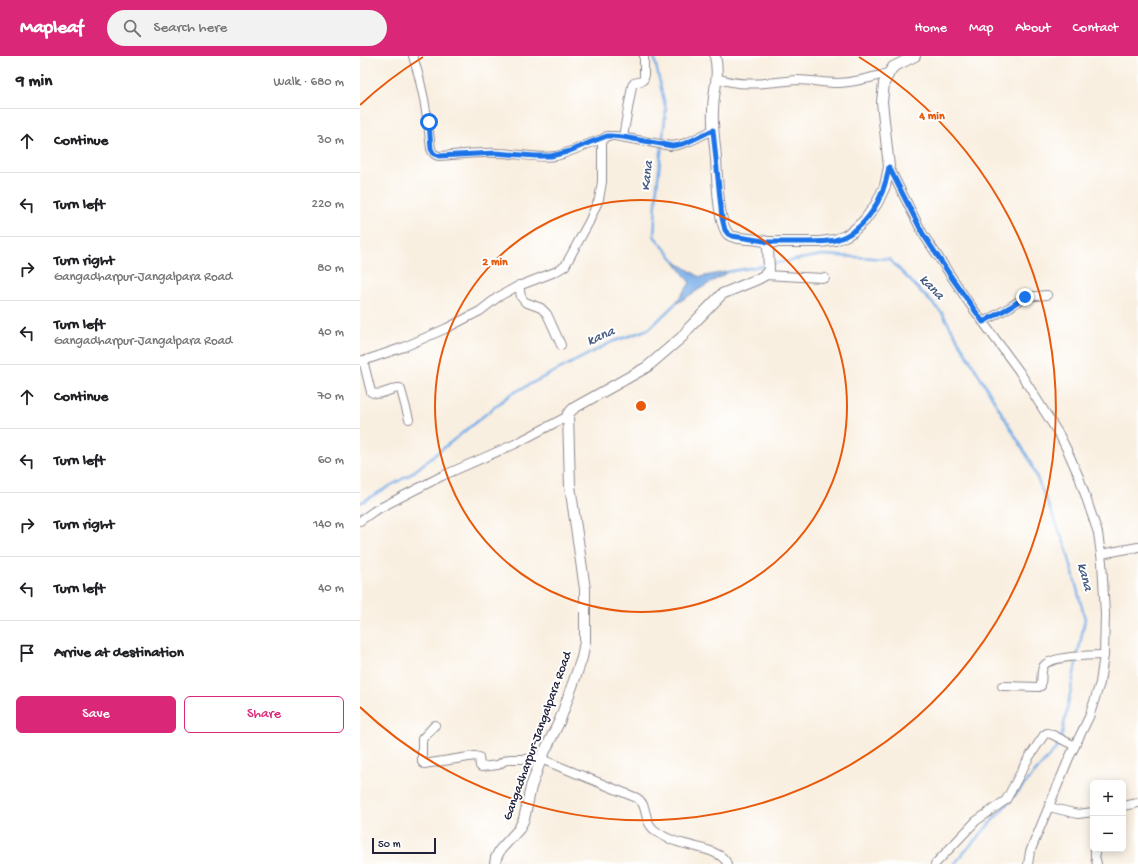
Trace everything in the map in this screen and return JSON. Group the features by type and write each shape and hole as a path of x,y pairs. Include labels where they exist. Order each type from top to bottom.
{"street":[{"path":"413,56 427,110 431,149 434,154 439,156 495,153 540,157 551,156 567,152 611,136 672,146 683,144 713,130"},
{"path":"623,137 633,84 644,79 644,56"},
{"path":"716,56 717,78 714,98 713,130 720,208 725,230 732,236 764,241 768,246 767,271"},
{"path":"768,246 828,241 845,236 859,227 866,220 877,203 885,186 889,167 882,102 884,83 893,67 915,56"},
{"path":"717,78 729,82 745,83 799,80 838,83 854,82 889,72"},
{"path":"409,420 400,388 377,394 372,393 362,361 404,347 447,328 480,311 498,297 519,285 555,272 567,263 589,222 599,199 602,182 603,138"},
{"path":"889,167 923,234 952,278 1019,371 1060,436 1079,477 1098,533 1105,614 1100,655 1100,683 1089,717 1073,744 1030,852 1028,864"},
{"path":"360,521 374,511 454,471 515,444 568,416 569,412 574,408 634,375 656,360 682,337 722,294 752,282 767,271 801,277 825,278"},
{"path":"519,285 521,297 525,302 541,308 547,314 561,345"},
{"path":"983,322 1025,297 1047,295"},
{"name":"Gangadharpur-Jangalpara Road","path":"495,864 500,850 518,829 524,819 531,787 541,759 566,703 582,658 585,641 585,590 570,486 568,416"},
{"path":"1101,554 1138,547"},
{"path":"1002,686 1039,687 1042,683 1044,665 1062,658 1073,656 1100,655"},
{"path":"435,725 422,739 422,762 424,764 475,756 479,758 481,768 498,765 509,759 541,759 637,798 643,803 649,824 655,831 675,842 716,853 724,859 727,864"},
{"path":"935,864 976,821 1006,800 1028,759 1043,736 1050,734 1073,744"},
{"path":"1126,805 1138,803"},
{"path":"1049,807 1078,814 1090,812"},
{"path":"1095,852 1097,864"}],"water":[{"path":"674,261 700,277 730,271 674,305 690,283"}],"waterway":[{"name":"Kana","path":"654,56 666,110 657,187 654,236 676,262"},
{"name":"kana","path":"772,264 822,255 889,259 942,313 1029,459 1066,547 1085,619 1078,654"},
{"name":"kana","path":"727,272 767,265"},
{"name":"kana","path":"360,503 411,474 511,394 612,342 649,329 676,303"},
{"name":"kana","path":"954,864 1060,744 1077,659"}],"route":[{"path":"429,122 431,149 434,154 439,156 495,153 544,157 556,156 607,136 623,137 672,146 683,144 713,130 720,208 725,230 732,236 767,242 820,242 835,240 852,232 866,220 877,203 885,186 889,167 923,234 983,322 1025,297"}]}
